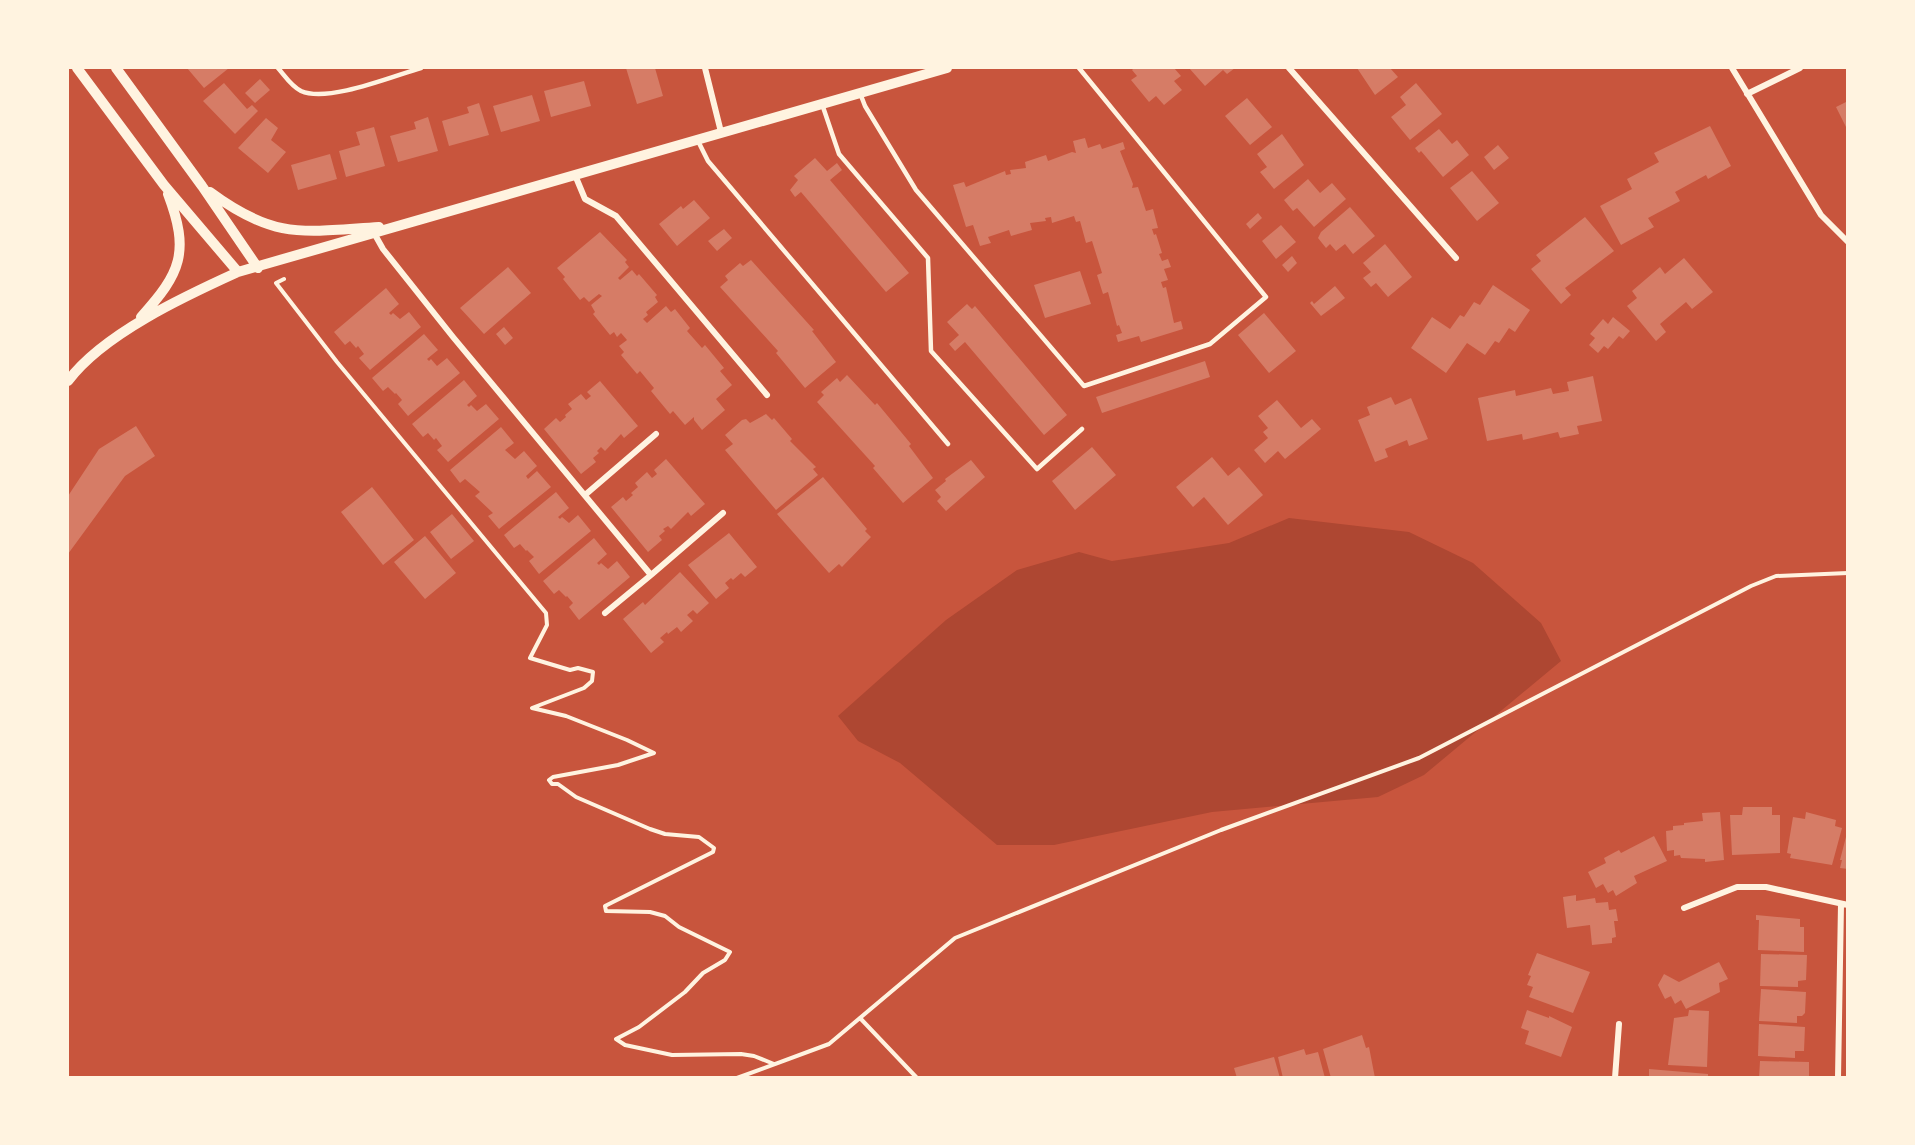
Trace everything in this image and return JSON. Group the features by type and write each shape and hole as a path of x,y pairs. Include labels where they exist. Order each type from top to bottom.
{"street":[{"path":"77,68 164,184 238,272"},
{"path":"116,68 202,186 258,268"},
{"path":"705,68 722,132"},
{"path":"68,381 78,367 135,324 188,294 238,272 947,68"},
{"path":"1289,68 1456,258"},
{"path":"1732,68 1821,215 1848,242"},
{"path":"1747,94 1800,68"},
{"path":"575,174 585,199 616,216 768,394"},
{"path":"135,324 166,289 175,273 179,253 178,221 164,184"},
{"path":"202,186 264,225 302,232 397,225"},
{"path":"374,232 383,249 432,311 651,575"},
{"path":"585,495 656,434"},
{"path":"605,613 723,513"},
{"path":"1684,908 1737,887 1766,887 1844,904 1838,1077"},
{"path":"1615,1077 1619,1024"}],"lane":[{"path":"278,68 290,83 303,92 317,93 334,93 421,68"},
{"path":"860,93 865,106 916,190 1084,386 1210,344 1266,297 1079,68"},
{"path":"822,104 839,154 928,258 931,351 1037,469 1082,429"},
{"path":"698,139 708,161 948,444"}],"path":[{"path":"284,279 276,283 337,362 546,613 547,625 530,658 570,670 578,668 593,672 592,681 584,688 532,708 566,716 654,753 645,758 618,765 553,777 549,780 552,784 558,784 576,797 650,829 665,834 699,837 714,848 713,852 604,906 606,911 650,912 665,916 679,927 730,952 725,960 702,973 685,992 639,1027 615,1039 625,1045 672,1055 741,1054 754,1056 774,1064"},
{"path":"737,1077 830,1044 955,938 1221,830 1419,758 1751,586 1776,576 1848,573"},
{"path":"860,1018 917,1077"}],"shaded area":[{"path":"1289,518 1409,532 1473,563 1541,623 1561,661 1424,775 1378,797 1212,812 1054,845 997,845 900,763 858,741 838,716 946,620 1017,570 1079,552 1112,561 1229,543"}],"building":[{"path":"187,68 229,68 204,88"},
{"path":"626,68 655,68 663,96 637,104"},
{"path":"1134,68 1174,68 1181,76 1174,81 1182,90 1164,105 1156,96 1149,102 1131,80 1137,76 1132,70"},
{"path":"1189,68 1235,68 1227,74 1223,70 1205,86"},
{"path":"1357,68 1390,68 1398,77 1375,95"},
{"path":"260,79 270,90 255,103 245,93"},
{"path":"584,81 591,106 551,117 544,91"},
{"path":"224,83 247,109 252,105 258,111 235,134 203,101"},
{"path":"1416,83 1442,114 1410,140 1391,117 1406,105 1400,97"},
{"path":"532,95 540,121 501,132 493,106"},
{"path":"1247,98 1272,127 1250,145 1225,116"},
{"path":"1848,101 1848,131 1836,107"},
{"path":"479,103 489,135 449,146 442,121 469,113 467,107"},
{"path":"428,117 438,151 398,162 390,136 416,129 414,122"},
{"path":"266,118 278,128 271,140 286,152 268,173 238,148"},
{"path":"1710,126 1731,166 1708,179 1706,175 1675,192 1680,201 1648,218 1654,227 1621,245 1600,206 1632,189 1627,179 1659,162 1654,153"},
{"path":"374,127 385,166 346,177 339,151 360,145 356,132"},
{"path":"1439,129 1452,144 1457,140 1469,155 1443,177 1421,151 1419,153 1415,148"},
{"path":"1282,134 1304,165 1274,189 1260,172 1267,167 1257,154"},
{"path":"1085,138 1088,148 1100,144 1102,149 1123,142 1125,149 1120,151 1133,184 1132,188 1138,187 1146,211 1153,209 1158,228 1152,229 1162,253 1159,254 1162,261 1168,259 1171,267 1164,269 1168,280 1161,282 1163,288 1166,287 1174,323 1181,321 1183,329 1141,342 1139,336 1118,342 1116,335 1122,333 1119,325 1117,326 1108,292 1103,294 1097,275 1102,273 1092,241 1086,243 1080,221 1076,222 1074,216 1052,223 1051,217 1045,218 1046,221 1030,223 1032,230 1011,236 1009,230 988,237 991,243 980,246 973,225 966,227 953,185 964,182 966,187 1005,171 1006,175 1011,174 1010,170 1026,168 1025,162 1046,155 1048,161 1072,152 1076,153 1073,141"},
{"path":"1498,145 1509,158 1494,170 1484,157"},
{"path":"330,154 337,179 298,190 291,165"},
{"path":"815,158 827,171 837,163 842,170 830,180 909,273 886,292 801,192 795,197 790,190 798,180 794,176"},
{"path":"1472,171 1499,203 1477,221 1450,188"},
{"path":"1308,179 1320,193 1332,183 1346,199 1314,227 1297,208 1293,211 1284,200"},
{"path":"694,200 710,218 677,246 659,224 681,206 683,209"},
{"path":"1350,207 1375,236 1353,254 1345,244 1336,251 1330,244 1326,248 1318,238 1321,232"},
{"path":"1258,213 1262,218 1250,229 1246,224"},
{"path":"1585,217 1614,251 1565,288 1571,295 1561,304 1531,269 1541,261 1536,255"},
{"path":"1281,225 1296,242 1276,259 1262,241"},
{"path":"724,229 732,238 717,251 708,241"},
{"path":"600,232 627,260 625,262 629,267 618,278 620,280 632,270 637,276 639,274 657,295 655,297 658,302 646,312 648,315 643,319 647,323 666,306 671,312 675,309 690,328 687,331 702,348 705,345 724,368 720,371 732,385 716,399 725,410 702,430 694,417 685,425 673,411 670,414 651,391 654,388 640,371 637,374 621,355 624,352 619,346 627,340 621,333 617,337 614,332 610,335 593,314 595,312 591,305 602,296 599,294 589,302 584,297 580,300 557,268"},
{"path":"1385,244 1412,277 1388,297 1376,283 1371,287 1363,278 1371,272 1363,263"},
{"path":"1292,256 1297,263 1288,272 1282,265"},
{"path":"1684,258 1713,292 1692,309 1686,302 1660,324 1666,332 1656,341 1627,306 1637,298 1632,291 1660,267 1665,274"},
{"path":"751,260 814,330 812,331 836,362 805,388 776,353 778,351 720,287 728,280 725,276 740,263 743,266"},
{"path":"508,267 531,293 484,334 460,308"},
{"path":"1080,271 1091,304 1045,318 1034,285"},
{"path":"1493,285 1530,310 1515,332 1509,328 1499,343 1495,341 1485,355 1467,343 1446,373 1411,348 1432,317 1450,329 1460,315 1464,317 1474,302 1480,305"},
{"path":"1335,286 1345,298 1321,316 1310,303 1312,301 1314,304"},
{"path":"386,288 399,304 389,313 391,315 393,313 400,319 409,312 421,327 370,370 359,358 364,354 358,346 356,348 350,341 345,345 334,332"},
{"path":"967,304 972,309 975,306 1067,415 1044,435 965,342 955,351 949,344 959,335 947,322"},
{"path":"1264,313 1296,351 1269,373 1238,335"},
{"path":"1613,317 1630,331 1623,339 1619,336 1608,349 1604,346 1598,353 1589,345 1595,338 1590,334 1603,319 1608,324"},
{"path":"504,327 513,338 505,345 496,334"},
{"path":"424,334 438,350 427,359 429,361 431,359 437,366 447,358 460,373 408,416 398,404 402,400 396,393 388,387 383,391 372,378"},
{"path":"1205,361 1210,377 1102,413 1096,397"},
{"path":"847,375 875,405 877,403 911,444 909,446 933,478 903,503 873,468 875,466 817,402 824,395 821,392 837,378 840,382"},
{"path":"1593,376 1602,421 1577,426 1579,434 1560,438 1558,432 1523,440 1522,434 1487,441 1478,398 1515,390 1516,396 1551,388 1553,394 1569,391 1567,382"},
{"path":"464,380 477,396 467,405 469,407 471,405 477,411 486,404 499,419 448,462 437,450 442,446 436,438 434,440 428,433 423,437 412,424"},
{"path":"600,381 638,426 624,438 621,434 605,451 601,447 597,451 599,453 593,458 596,462 581,474 544,429 556,418 560,422 566,417 565,415 572,409 568,404 581,394 586,400 591,396 587,392"},
{"path":"1391,397 1395,405 1411,398 1428,439 1409,446 1407,440 1385,449 1388,457 1375,462 1358,420 1370,415 1367,407"},
{"path":"1277,400 1301,428 1312,419 1321,429 1285,459 1278,451 1265,463 1254,450 1268,438 1263,432 1268,428 1258,416"},
{"path":"766,414 772,420 774,418 792,439 790,441 816,467 813,469 818,475 776,510 725,450 733,444 725,435 742,420 746,419 750,423"},
{"path":"136,426 155,456 125,476 68,554 68,496 99,449"},
{"path":"501,427 514,443 505,450 515,459 524,451 537,466 526,476 528,479 537,471 551,487 499,529 488,516 493,513 475,496 480,492 465,479 460,483 450,470"},
{"path":"1092,447 1116,475 1075,510 1052,481"},
{"path":"1212,457 1228,476 1239,467 1263,495 1228,525 1204,497 1193,507 1176,487"},
{"path":"666,459 705,504 691,516 688,512 671,529 668,526 663,529 665,531 659,536 662,540 648,552 611,507 623,497 626,501 633,495 631,493 638,487 635,483 647,472 652,478 657,474 654,470"},
{"path":"971,460 985,477 946,511 937,501 941,497 935,490 946,481 945,479"},
{"path":"823,477 867,529 865,531 871,537 842,567 839,564 829,573 777,514"},
{"path":"372,487 414,540 383,565 341,512"},
{"path":"556,492 569,508 558,517 560,519 562,517 569,523 578,515 591,531 539,574 529,561 534,557 520,544 514,548 504,535"},
{"path":"452,514 474,541 451,559 430,532"},
{"path":"729,533 757,567 745,577 741,573 733,580 731,578 725,583 729,588 716,599 688,565"},
{"path":"425,536 456,573 425,599 394,562"},
{"path":"594,538 607,554 597,563 599,565 601,563 608,569 617,561 630,577 579,620 569,607 573,603 567,596 559,590 554,594 543,581"},
{"path":"680,572 709,603 697,614 693,610 687,615 693,621 681,632 677,627 660,638 664,642 651,653 623,619 643,602 645,605"},
{"path":"1743,807 1772,807 1772,815 1780,815 1780,853 1732,855 1730,815 1742,815"},
{"path":"1720,812 1724,860 1705,862 1705,859 1674,856 1674,850 1667,851 1666,831 1673,830 1673,826 1684,825 1684,823 1703,821 1702,813"},
{"path":"1806,812 1836,820 1835,826 1842,828 1832,865 1790,858 1791,854 1787,853 1793,817 1805,819"},
{"path":"1848,833 1848,869 1840,868"},
{"path":"1654,836 1667,861 1634,876 1637,883 1616,896 1613,890 1608,893 1603,884 1596,888 1588,872 1606,863 1604,858 1619,850 1621,853"},
{"path":"1576,895 1576,901 1595,898 1596,903 1608,902 1609,910 1616,909 1618,921 1614,921 1616,937 1612,938 1612,943 1592,945 1590,925 1567,928 1563,897"},
{"path":"1756,915 1800,919 1800,927 1804,927 1804,952 1758,950 1759,920 1756,920"},
{"path":"1537,953 1590,972 1573,1013 1529,997 1533,987 1527,985 1531,976 1528,975"},
{"path":"1761,954 1807,955 1806,980 1798,981 1798,987 1760,986"},
{"path":"1719,962 1728,979 1719,983 1720,992 1686,1009 1681,1000 1675,1004 1671,996 1665,999 1658,985 1664,974 1679,982"},
{"path":"1761,989 1806,992 1805,1013 1797,1016 1797,1023 1759,1021"},
{"path":"1527,1010 1549,1018 1549,1016 1572,1027 1561,1057 1525,1044 1529,1031 1521,1028"},
{"path":"1689,1010 1709,1011 1707,1067 1668,1065 1674,1018 1688,1016"},
{"path":"1759,1024 1805,1027 1804,1051 1795,1051 1795,1058 1758,1056"},
{"path":"1362,1035 1366,1048 1369,1047 1375,1078 1331,1078 1323,1049"},
{"path":"1304,1049 1306,1055 1318,1052 1325,1078 1283,1078 1278,1057"},
{"path":"1274,1057 1280,1078 1237,1078 1234,1068"},
{"path":"1760,1061 1809,1062 1809,1078 1759,1078"},
{"path":"1649,1069 1708,1074 1708,1078 1649,1078"}]}
